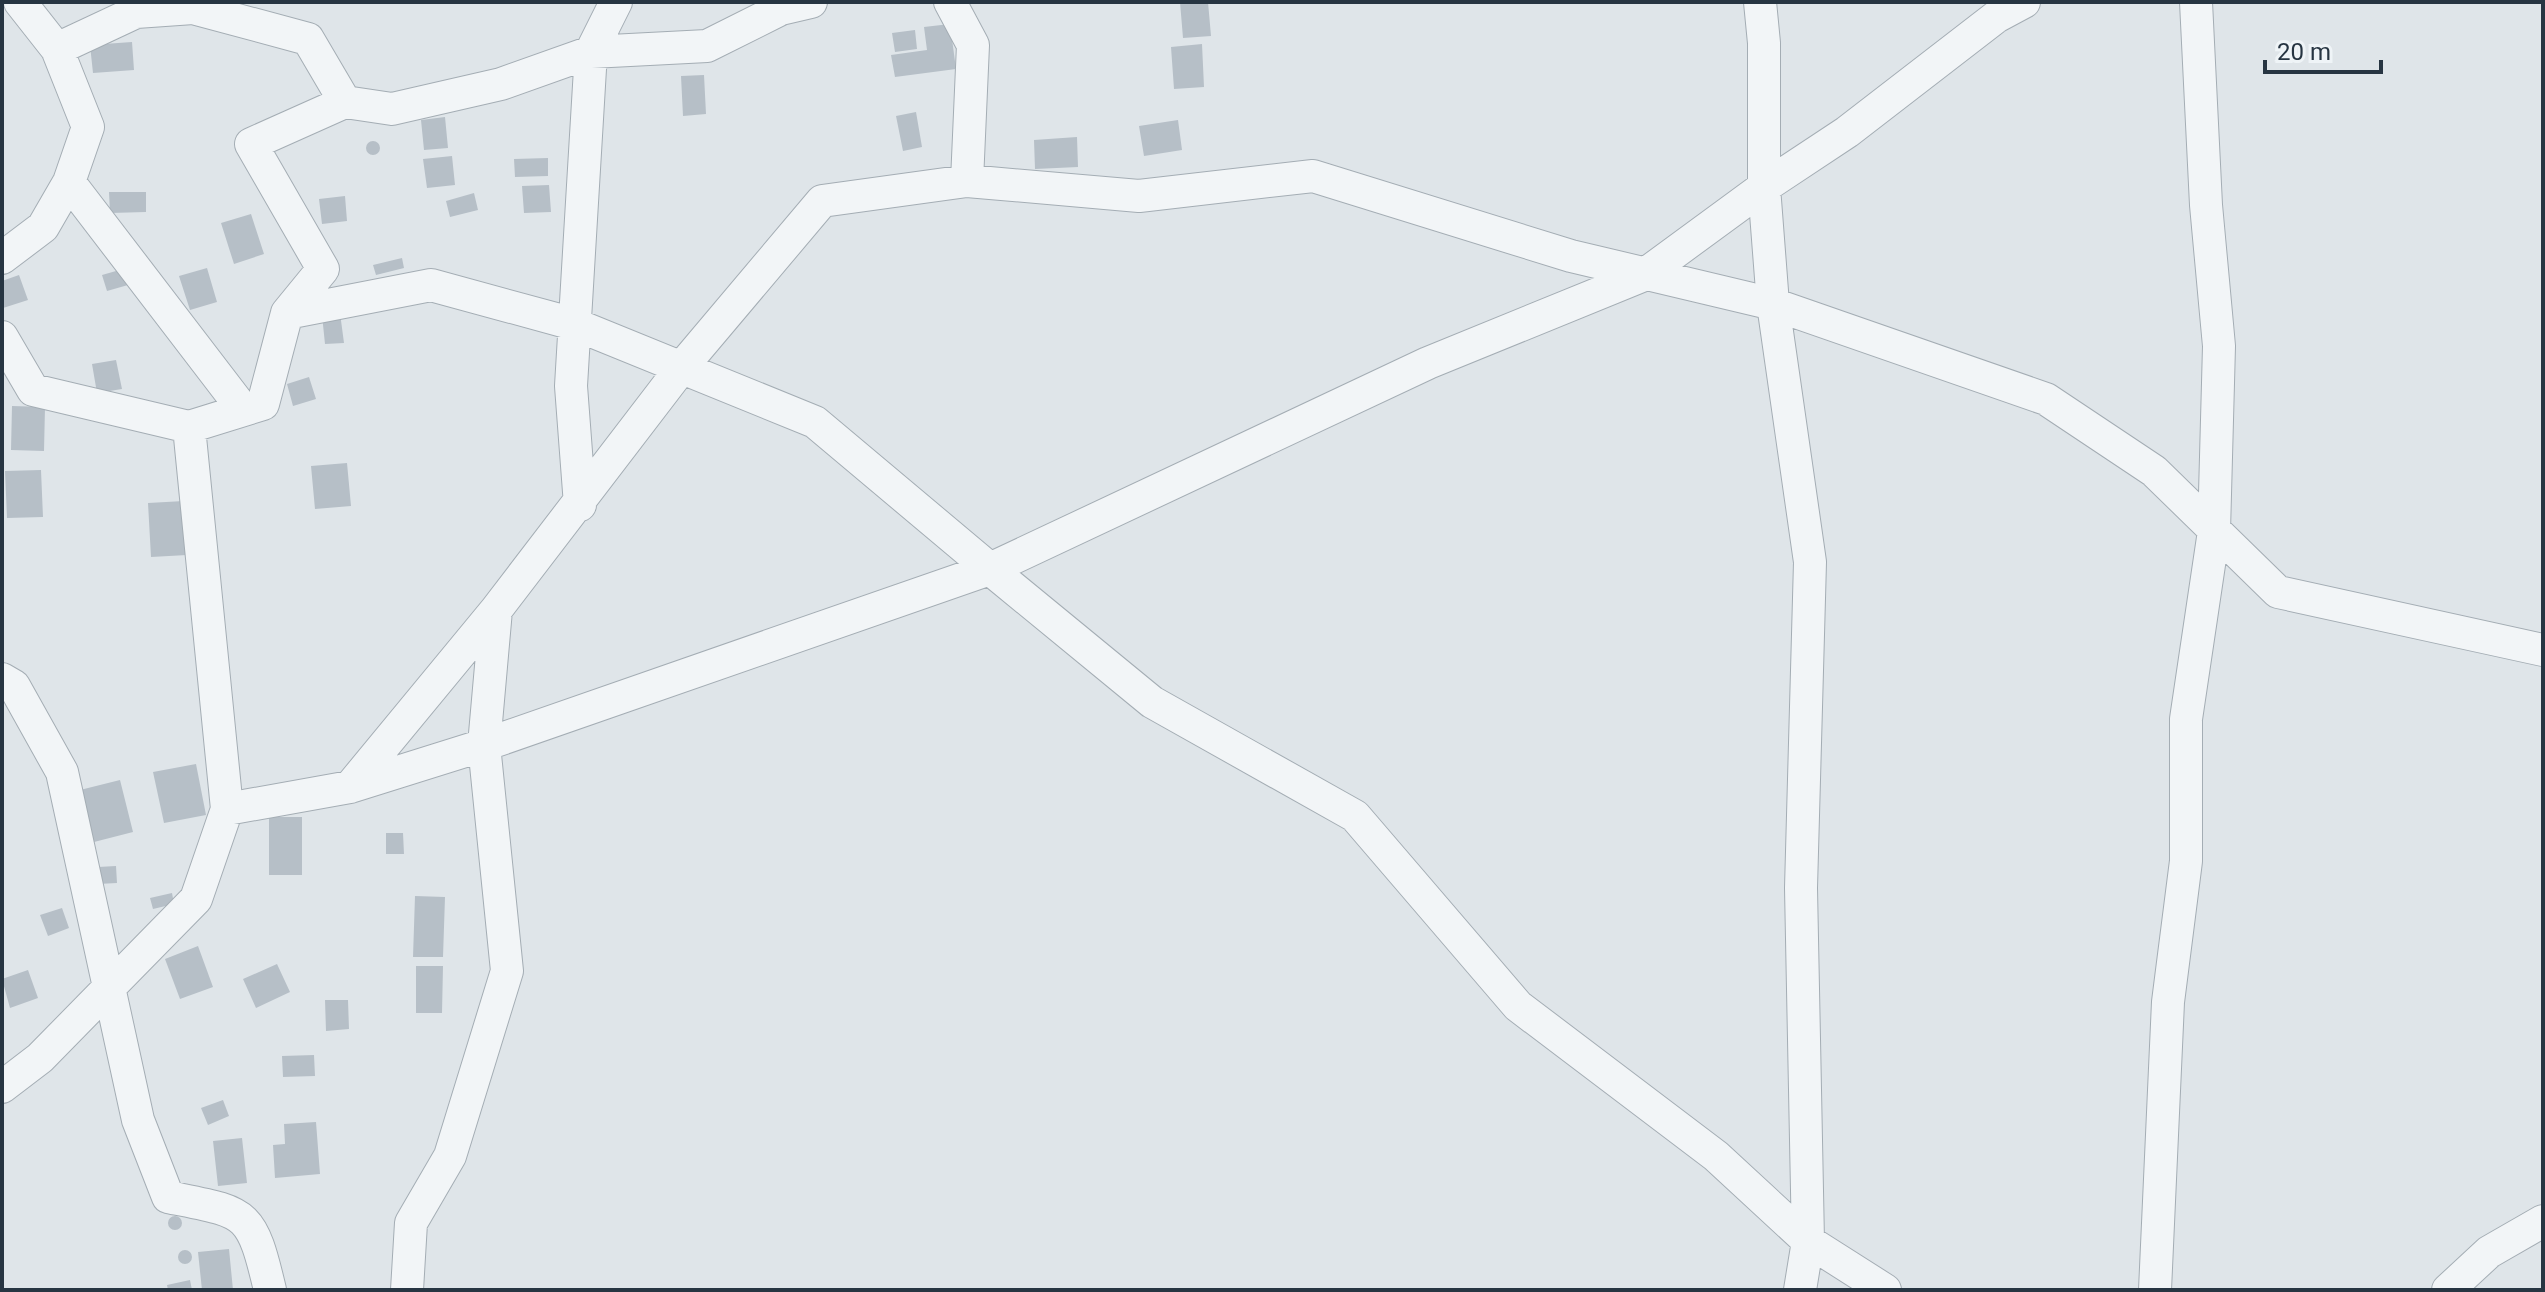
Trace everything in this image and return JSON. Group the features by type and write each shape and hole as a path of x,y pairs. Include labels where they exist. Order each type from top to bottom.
{"street":[{"path":"2,258 43,227 69,182 88,127 57,49 20,2"},
{"path":"580,505 571,386 591,52 616,2"},
{"path":"2,337 13,382 33,390 189,427 242,408 263,404 287,313 323,269 251,144 345,102 392,109 501,84 591,52 707,46 781,9 811,2"},
{"path":"950,2 973,45 967,181"},
{"path":"1760,2 1764,43 1764,187 1773,304 1810,562 1801,888 1808,1241 1800,1290"},
{"path":"227,809 350,787 484,745 990,569 1428,363 1644,275 1764,187 1847,132 1996,17 2024,2"},
{"path":"2155,1290 2168,1002 2186,861 2186,719 2214,531 2219,346 2206,205 2196,2"},
{"path":"57,49 136,12 193,8 308,39 345,102"},
{"path":"350,787 580,505 682,367 822,201 967,181 1139,196 1313,176 1644,275 1773,304 2046,399 2154,471 2278,592 2543,650"},
{"path":"69,182 242,408"},
{"path":"287,313 431,285 574,324 815,422 1152,702 1355,816 1518,1006 1716,1156 1808,1241 1885,1290"},
{"path":"2,1087 40,1058 196,899 227,809 189,427"},
{"path":"407,1290 411,1223 450,1156 507,971 484,745 496,610"},
{"path":"2,679 14,686 62,772 138,1120 168,1197 232,1210 258,1236 270,1290"},
{"path":"2,1055 40,1058"},
{"path":"2448,1290 2489,1252 2543,1221"}],"building":[{"path":"1180,2 1208,2 1211,36 1183,38"},
{"path":"950,24 956,69 895,77 891,55 927,50 924,27"},
{"path":"915,30 917,49 895,52 892,33"},
{"path":"132,42 134,70 93,73 90,45"},
{"path":"1202,44 1204,87 1174,89 1171,47"},
{"path":"704,75 706,114 683,116 681,76"},
{"path":"916,112 922,147 903,151 896,116"},
{"path":"445,117 448,148 424,150 421,120"},
{"path":"1178,120 1182,150 1144,156 1139,126"},
{"path":"1077,137 1078,167 1035,169 1034,140"},
{"path":"373,141 380,148 373,155 366,148"},
{"path":"452,156 455,185 427,188 423,159"},
{"path":"548,158 548,176 515,177 514,159"},
{"path":"549,185 551,212 524,213 522,186"},
{"path":"109,192 146,192 146,212 110,213"},
{"path":"474,193 478,210 450,217 446,201"},
{"path":"345,196 347,221 322,224 319,199"},
{"path":"251,214 264,254 234,264 221,223"},
{"path":"402,258 404,268 376,275 373,265"},
{"path":"207,268 217,302 190,310 179,276"},
{"path":"123,269 128,285 107,291 102,275"},
{"path":"19,275 28,300 3,308 2,281"},
{"path":"340,313 344,343 325,344 322,315"},
{"path":"116,360 122,389 97,393 92,364"},
{"path":"309,377 316,399 293,406 287,384"},
{"path":"12,406 45,407 44,451 11,450"},
{"path":"347,463 351,506 315,509 311,466"},
{"path":"41,470 43,517 7,518 5,471"},
{"path":"184,501 187,555 151,557 148,503"},
{"path":"196,764 206,815 164,823 153,772"},
{"path":"120,780 133,832 94,842 80,790"},
{"path":"269,817 302,817 302,875 269,875"},
{"path":"386,833 403,833 404,854 386,854"},
{"path":"116,866 117,883 98,884 98,867"},
{"path":"172,893 174,904 153,909 150,898"},
{"path":"415,896 445,897 443,957 413,957"},
{"path":"62,908 69,928 48,936 40,915"},
{"path":"198,946 213,987 180,999 165,959"},
{"path":"277,964 290,992 256,1008 243,979"},
{"path":"416,966 443,966 442,1013 416,1013"},
{"path":"28,970 38,998 10,1008 2,979"},
{"path":"325,1000 348,1000 349,1029 326,1031"},
{"path":"314,1055 315,1076 283,1077 282,1056"},
{"path":"223,1100 229,1116 208,1125 201,1108"},
{"path":"316,1122 320,1174 275,1178 273,1145 285,1144 284,1124"},
{"path":"242,1138 247,1183 218,1186 213,1141"},
{"path":"175,1216 182,1223 175,1230 168,1223"},
{"path":"229,1249 233,1290 202,1290 198,1252"},
{"path":"185,1250 192,1257 185,1264 178,1257"},
{"path":"190,1280 192,1290 168,1290 167,1285"}]}
